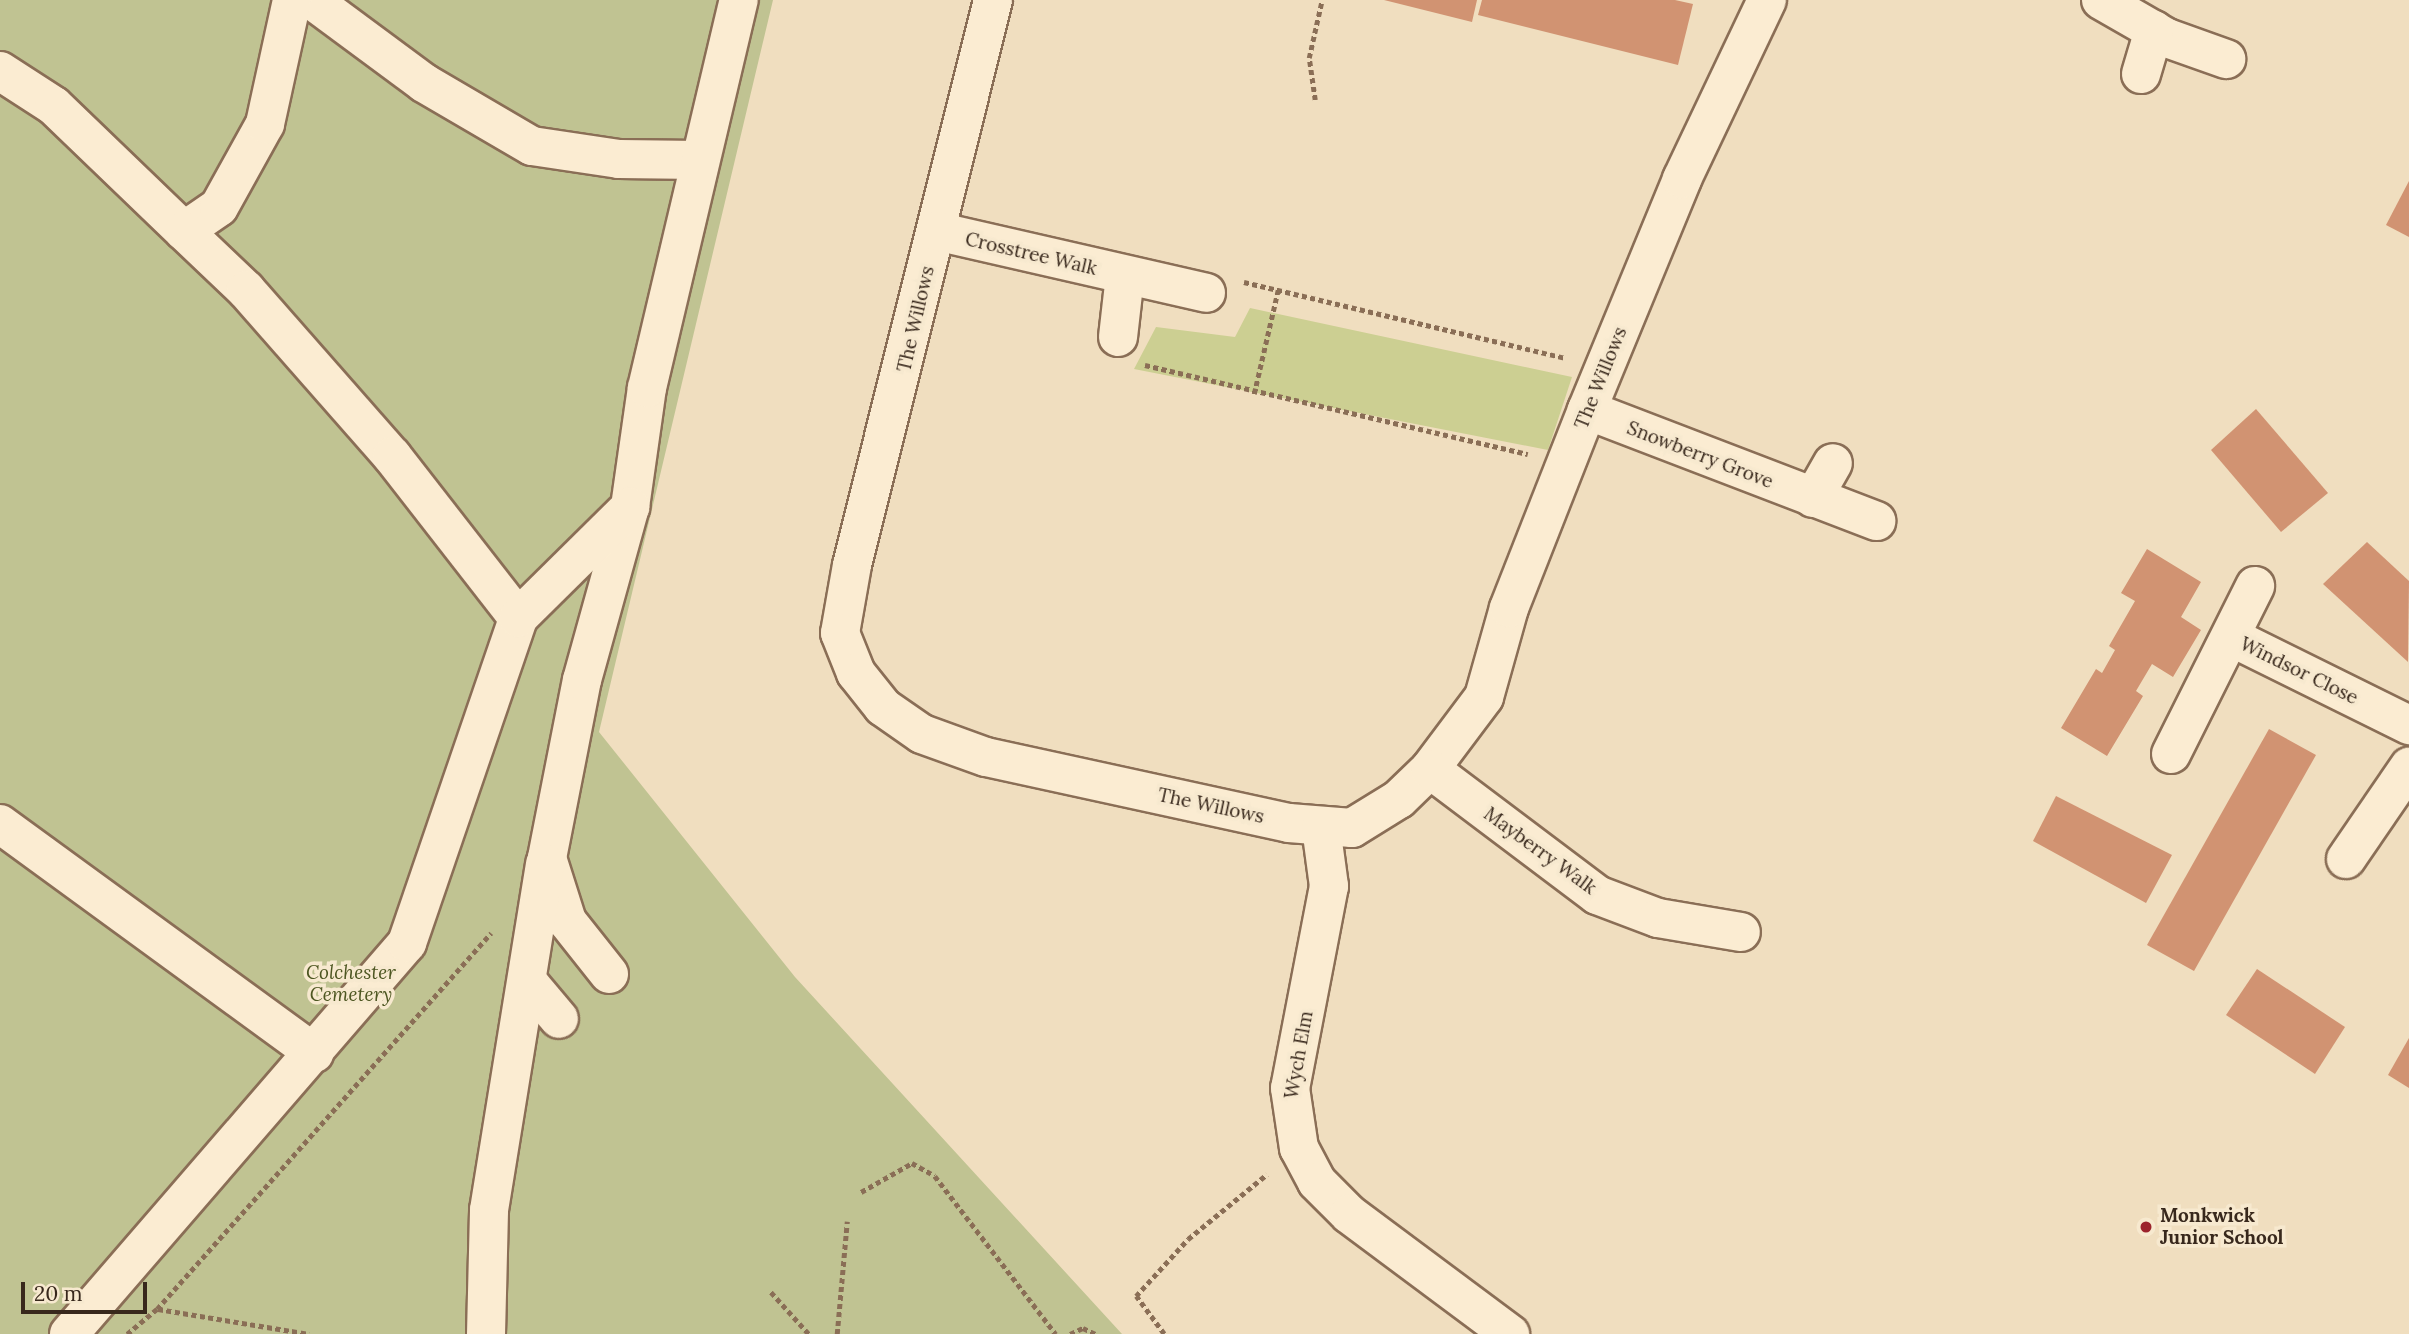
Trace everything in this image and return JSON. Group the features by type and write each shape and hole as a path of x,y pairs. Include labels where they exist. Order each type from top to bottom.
{"street":[{"path":"184,231 219,207 265,124 292,0"},
{"path":"312,0 424,83 532,146 619,159 700,160"},
{"path":"486,1334 489,1210 547,858 582,680 630,507 647,388 740,0"},
{"name":"The Willows","path":"993,0 852,565 840,633 856,673 883,708 922,734 986,757 1321,827 1352,828 1399,799 1430,769 1484,697 1509,608 1587,410 1682,179 1767,0"},
{"path":"2101,0 2154,30 2227,59"},
{"path":"2141,74 2154,30"},
{"path":"0,71 54,106 246,290 392,456 518,618"},
{"name":"Crosstree Walk","path":"936,231 1206,293"},
{"path":"1118,337 1125,276"},
{"name":"Snowberry Grove","path":"1587,410 1877,522"},
{"path":"1812,498 1833,463"},
{"path":"69,1334 407,943 518,618 630,507"},
{"path":"2231,637 2255,586"},
{"name":"Windsor Close","path":"2171,754 2231,637 2409,725"},
{"path":"2346,859 2409,766"},
{"name":"Mayberry Walk","path":"1430,769 1597,895 1658,918 1741,932"},
{"path":"0,824 314,1053"},
{"name":"Wych Elm","path":"1321,827 1329,886 1290,1088 1299,1148 1317,1182 1349,1214 1494,1330"},
{"path":"547,858 567,921 609,974"},
{"path":"528,982 559,1019"}],"path":[{"path":"1315,100 1309,58 1322,0"},
{"path":"1206,293 1211,274 1569,359"},
{"path":"1254,394 1278,289"},
{"path":"1118,337 1113,357 1254,394 1567,463"},
{"path":"127,1334 157,1309 494,930"},
{"path":"1164,1334 1136,1296 1188,1240 1299,1148"},
{"path":"861,1192 912,1163 935,1176 1056,1334"},
{"path":"837,1334 847,1221"},
{"path":"771,1292 809,1334"},
{"path":"157,1309 309,1334"},
{"path":"1070,1334 1083,1328 1096,1334"}],"green space":[{"name":"Colchester Cemetery","path":"0,0 773,0 599,732 795,977 1122,1334 0,1334"},
{"path":"1250,308 1572,377 1548,450 1134,369 1156,327 1235,337"}],"building":[{"path":"1384,0 1477,0 1472,22"},
{"path":"1482,0 1675,0 1693,4 1678,65 1478,15"},
{"path":"2409,181 2409,237 2386,225"},
{"path":"2256,409 2328,493 2281,532 2211,450"},
{"path":"2367,542 2409,581 2408,662 2323,584"},
{"path":"2147,549 2201,582 2181,617 2201,630 2173,677 2152,664 2136,691 2143,696 2107,756 2061,728 2096,669 2102,673 2115,650 2109,646 2135,601 2121,593"},
{"path":"2269,729 2316,755 2194,971 2147,945"},
{"path":"2056,796 2172,855 2146,903 2033,841"},
{"path":"2257,969 2345,1027 2315,1074 2226,1015"},
{"path":"2409,1038 2409,1088 2388,1075"}],"place":[{"name":"Monkwick Junior School","path":"2146,1227"}]}
